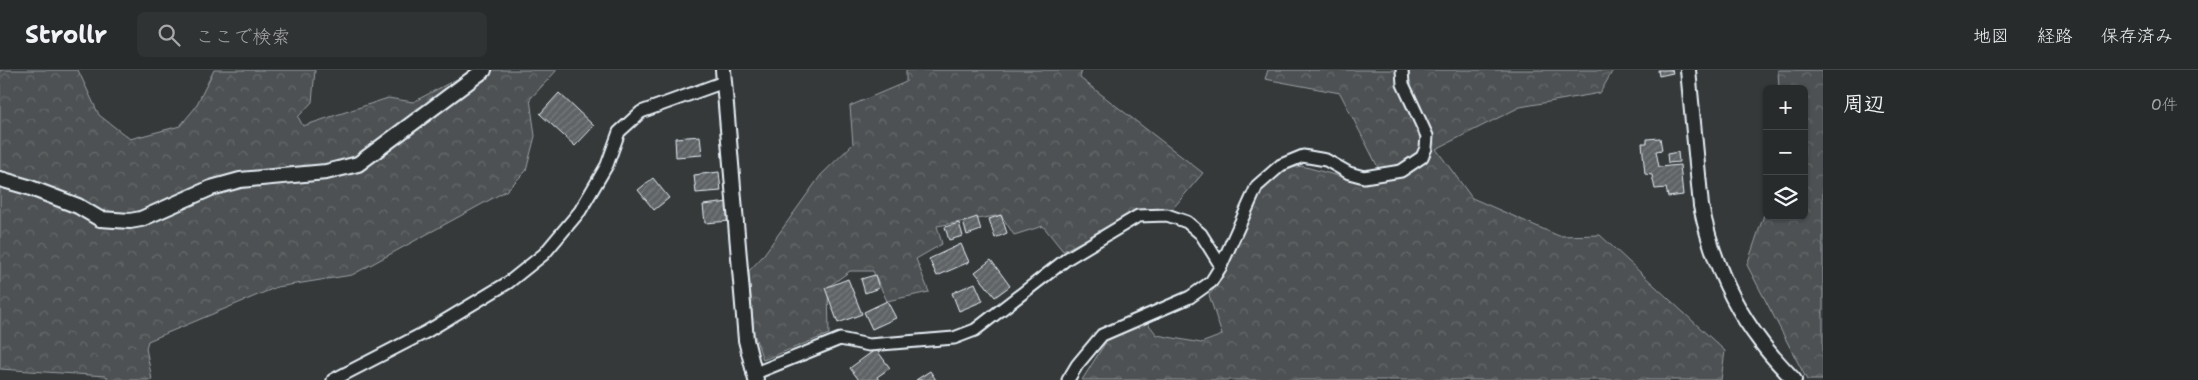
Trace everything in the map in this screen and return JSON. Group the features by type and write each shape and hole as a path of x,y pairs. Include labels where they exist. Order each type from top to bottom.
{"street":[{"path":"0,179 28,187 78,206 100,219 130,221 141,219 211,188 240,180 326,172 358,164 484,70"},
{"path":"1068,380 1077,365 1102,335 1204,290 1221,266 1257,186 1281,165 1302,156 1326,160 1349,173 1364,177 1401,171 1422,157 1426,148 1427,136 1403,84 1402,70"},
{"path":"1688,70 1701,206 1706,228 1729,290 1761,342 1794,380"},
{"path":"333,380 426,332 509,282 544,254 580,211 606,165 619,132 642,112 723,76 746,340 755,377 840,339 869,345 954,338 975,330 1068,258 1138,216 1167,215 1187,222 1201,234 1221,266"}],"green space":[{"path":"0,70 78,70 99,115 130,139 180,126 195,108 214,70 315,70 312,102 298,117 303,126 388,98 413,102 474,70 557,70 530,99 535,136 526,171 506,191 352,275 277,287 148,341 146,348 152,380 109,380 106,376 0,369"},
{"path":"906,70 1082,70 1080,78 1203,173 1169,213 1138,213 1063,251 1043,226 1014,235 1001,215 937,226 942,244 916,259 929,292 887,301 873,271 850,271 828,287 829,334 763,360 754,334 749,271 762,257 821,175 853,144 850,106 906,82"},
{"path":"1268,70 1613,70 1600,93 1520,107 1436,149 1472,198 1559,236 1600,235 1725,351 1721,380 1082,380 1107,340 1146,321 1157,335 1201,343 1222,335 1209,295 1222,279 1263,185 1285,169 1302,166 1364,183 1384,179 1340,93 1265,79"},
{"path":"1778,70 1823,70 1823,380 1807,380 1747,265 1763,218 1763,220 1808,220 1808,85 1779,85"}],"building":[{"path":"1658,70 1672,70 1673,73 1659,76"},
{"path":"559,93 594,126 575,146 540,114"},
{"path":"700,136 702,155 676,157 675,138"},
{"path":"1660,138 1662,150 1656,151 1659,167 1680,165 1683,195 1668,197 1666,188 1655,189 1652,175 1645,174 1642,143 1647,143 1647,139"},
{"path":"1678,152 1679,162 1668,163 1667,154"},
{"path":"719,172 721,191 696,193 694,175"},
{"path":"653,178 669,198 654,210 638,190"},
{"path":"729,202 730,221 705,223 703,205"},
{"path":"1001,215 1007,233 995,238 989,219"},
{"path":"977,217 981,230 967,235 963,222"},
{"path":"959,223 963,236 949,240 945,227"},
{"path":"961,244 969,262 937,276 929,259"},
{"path":"991,260 1010,286 995,297 975,272"},
{"path":"875,275 879,288 865,293 861,279"},
{"path":"848,279 862,314 838,323 825,288"},
{"path":"975,283 983,301 959,311 952,293"},
{"path":"887,301 896,318 872,329 864,312"},
{"path":"876,349 890,368 877,377 879,380 859,380 850,368"},
{"path":"930,371 936,380 916,380"}]}
